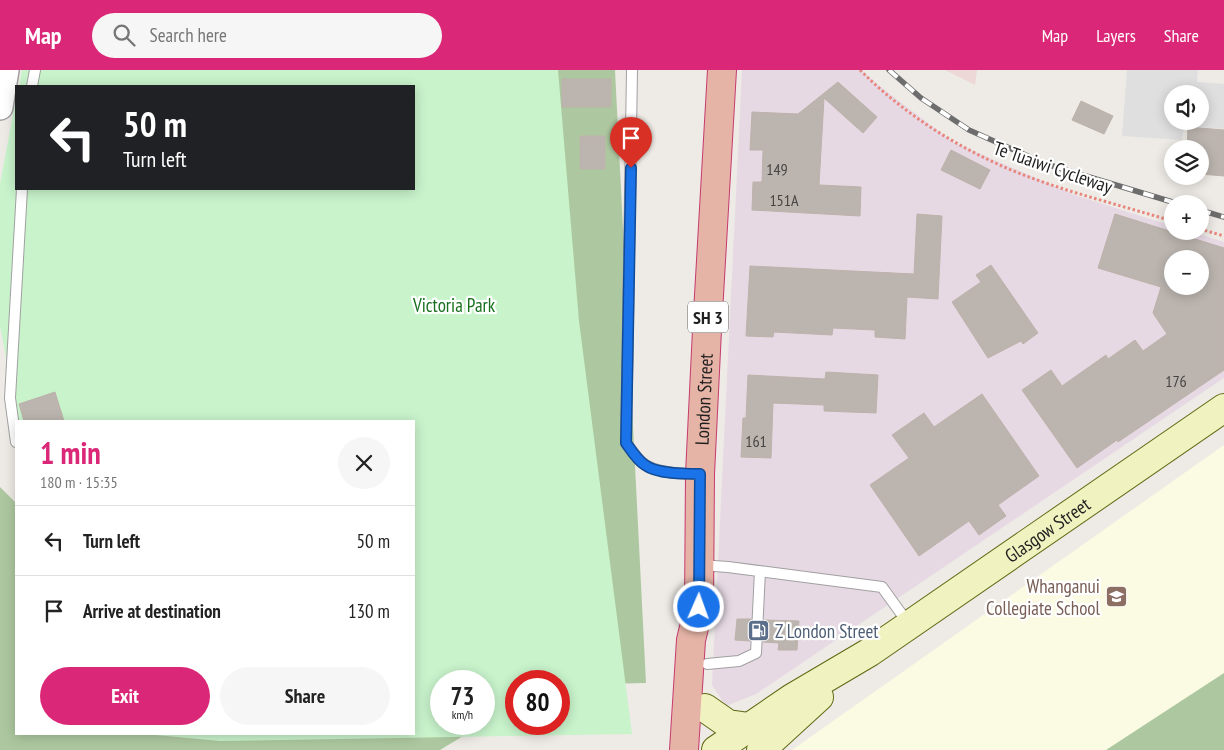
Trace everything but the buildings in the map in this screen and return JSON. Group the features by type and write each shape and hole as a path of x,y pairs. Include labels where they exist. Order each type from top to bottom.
{"highway":[{"name":"London Street","path":"684,750 691,640 699,607 700,474 722,70"},
{"name":"London Street","path":"699,607 706,637 707,664 703,750"}],"main road":[{"name":"Glasgow Street","path":"716,750 755,739 786,726 870,652 908,624 1224,408"},
{"path":"705,708 755,739"}],"street":[{"path":"0,108 6,70"}],"lane":[{"path":"32,85 34,70"},
{"path":"632,70 626,443 645,465 673,472 700,474"},
{"path":"15,435 10,398 22,190"},
{"path":"700,565 882,587 908,624"},
{"path":"707,664 739,660 756,653 760,571"}],"path":[{"name":"Te Tuaiwi Cycleway","path":"860,70 898,103 933,129 982,156 1038,180 1164,219"},
{"path":"1209,232 1224,236"}],"shaded area":[{"path":"742,70 862,70 878,85 953,142 1075,195 1164,223 1164,240 1209,240 1209,237 1224,242 1224,378 756,694 726,706 712,685"},
{"path":"945,70 977,70 975,85"},
{"path":"1127,70 1198,70 1197,82 1224,84 1224,129 1209,128 1209,85 1164,85 1164,130 1183,130 1182,140 1122,136"},
{"name":"Whanganui Collegiate School","path":"1224,445 1224,750 792,750"}],"green space":[{"name":"Victoria Park","path":"22,70 558,70 579,321 632,734 220,741 156,735 415,735 415,420 18,420 0,326 0,184 15,103 15,190 415,190 415,85 19,85"},
{"path":"412,70 615,70 646,683 570,685 570,670 505,670 505,681 495,681 495,670 430,670 430,735 465,735 440,750 0,750 0,487 15,502 15,735 415,735 415,85"},
{"path":"1224,673 1224,750 1106,750"}],"railway":[{"path":"889,70 921,98 969,130 1046,164 1164,199"},
{"path":"1209,213 1224,217"}],"place":[{"name":"Whanganui Collegiate School","path":"1116,597"},
{"name":"Z London Street","path":"759,631"}],"route":[{"path":"631,168 626,443 645,465 658,470 680,474 700,474 699,607"}]}
